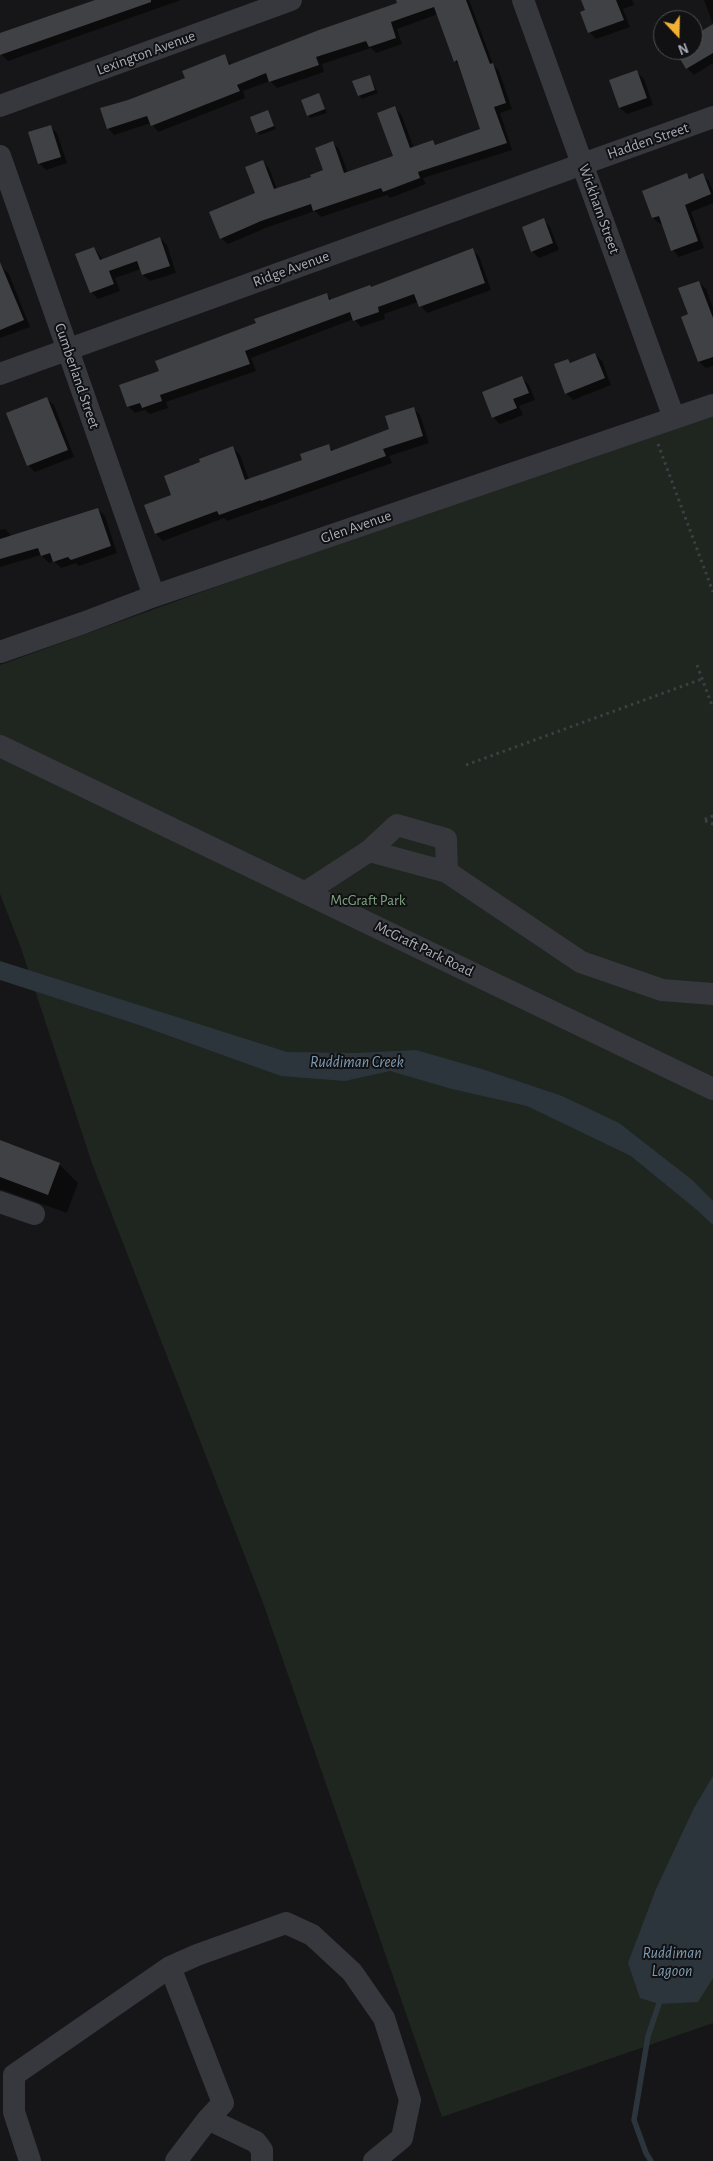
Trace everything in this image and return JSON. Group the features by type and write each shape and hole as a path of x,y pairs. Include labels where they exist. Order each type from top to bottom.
{"street":[{"name":"Lexington Avenue","path":"0,106 291,0"},
{"name":"Wickham Street","path":"523,0 674,418"},
{"name":"Hadden Street","path":"582,164 713,117"},
{"name":"Cumberland Street","path":"0,156 154,596"},
{"name":"Ridge Avenue","path":"0,374 582,164"},
{"name":"Glen Avenue","path":"0,652 84,624 154,596 713,405"},
{"name":"McGraft Park Road","path":"0,746 713,1089"},
{"path":"306,892 369,851 397,825 446,840 447,872"},
{"path":"369,851 447,872 580,962 662,990 713,994"},
{"path":"0,1202 34,1214"},
{"path":"30,2161 14,2112 14,2075 170,1967 197,1955 286,1923 312,1935 352,1972 384,2018 410,2100 402,2138 374,2161"},
{"path":"170,1967 223,2103 208,2119 176,2161"},
{"path":"208,2119 256,2142 262,2150 262,2161"}],"path":[{"path":"657,441 713,592"},
{"path":"697,665 713,708"},
{"path":"466,765 702,679"},
{"path":"713,816 703,820 713,824"}],"green space":[{"name":"McGraft Park","path":"713,407 713,2023 442,2117 262,1600 93,1166 21,948 0,894 0,665"}],"water":[{"name":"Ruddiman Creek","path":"0,961 287,1052 356,1053 416,1050 485,1070 562,1096 619,1123 691,1179 713,1201 713,1225 631,1156 527,1106 452,1089 390,1071 345,1081 281,1076 139,1025 0,980"},
{"name":"Ruddiman Lagoon","path":"713,1776 713,1978 698,2002 659,2004 640,1998 628,1963 656,1889 694,1808"}],"building":[{"path":"95,0 151,0 151,2 0,55 0,33"},
{"path":"396,0 466,0 490,64 493,63 506,103 494,107 507,143 418,172 420,178 383,192 381,188 313,211 311,204 261,221 220,239 209,212 255,193 245,167 263,160 274,189 311,177 310,175 323,170 315,148 333,141 344,173 393,156 377,113 395,106 410,148 433,140 435,145 480,129 457,60 454,62 434,7 391,22 396,38 369,47 366,41 316,57 319,65 269,82 266,73 237,85 240,91 151,126 147,116 107,129 100,108 128,100 185,78 182,71 225,54 229,65 319,30 397,3"},
{"path":"581,0 616,0 624,20 588,33 580,12 585,10"},
{"path":"713,24 713,53 703,59 703,30"},
{"path":"681,60 701,60 686,69"},
{"path":"637,70 647,98 619,108 609,80"},
{"path":"370,75 375,90 358,96 352,81"},
{"path":"319,93 325,109 307,116 301,100"},
{"path":"268,110 274,126 256,133 250,117"},
{"path":"51,125 61,157 38,164 28,132"},
{"path":"687,173 689,179 703,173 711,194 685,205 698,241 671,251 659,216 652,218 642,191"},
{"path":"544,218 553,243 531,252 522,227"},
{"path":"160,237 170,266 142,275 137,261 109,271 114,284 90,293 75,254 94,247 100,260"},
{"path":"473,248 485,283 419,307 414,294 378,307 379,312 353,321 350,312 245,351 250,364 160,395 162,401 142,408 140,403 127,407 119,385 159,371 155,361 256,323 254,319 327,293 329,300 370,285 371,287"},
{"path":"0,262 24,320 0,330"},
{"path":"699,281 713,318 713,357 698,362 681,317 688,314 678,288"},
{"path":"595,353 605,378 565,394 554,364 568,359 570,363"},
{"path":"522,376 529,393 513,399 517,408 492,418 482,392"},
{"path":"47,397 68,450 27,466 6,413"},
{"path":"414,407 423,436 383,449 386,456 261,501 219,515 217,511 155,534 144,505 171,495 164,476 200,462 199,459 233,446 245,480 302,460 300,454 329,444 331,451 389,429 385,416"},
{"path":"98,508 111,546 71,560 68,557 53,562 50,553 41,556 38,548 0,559 0,539"},
{"path":"0,1140 60,1163 48,1195 0,1177"}],"waterway":[{"path":"651,2161 646,2153 634,2120 648,2036 661,1998"}]}
